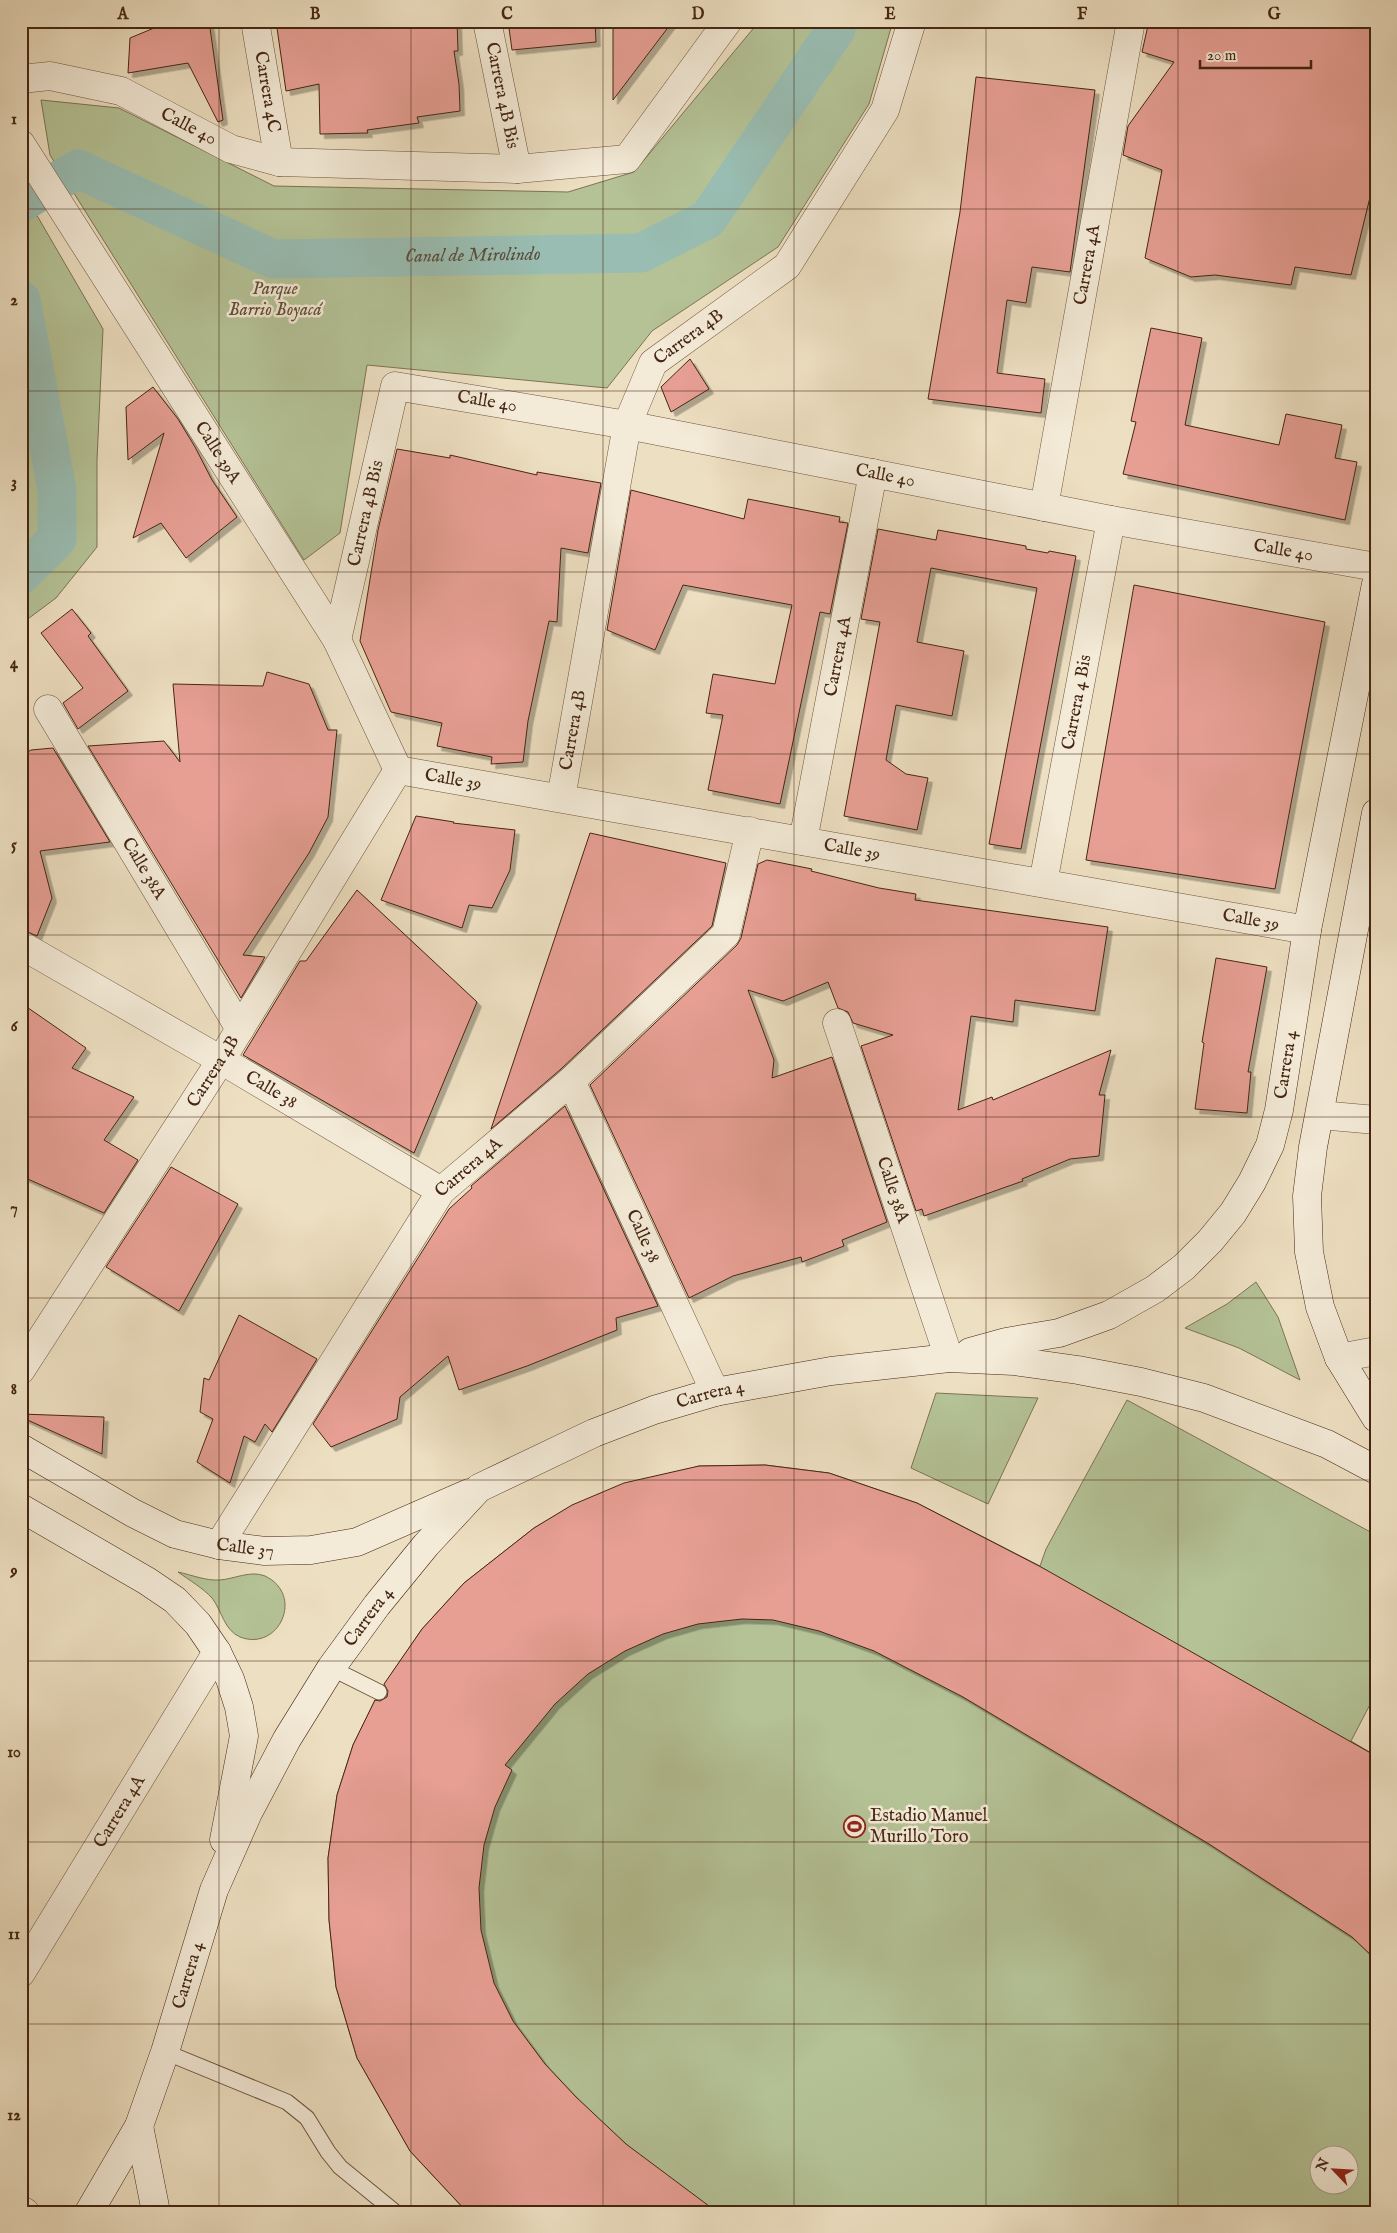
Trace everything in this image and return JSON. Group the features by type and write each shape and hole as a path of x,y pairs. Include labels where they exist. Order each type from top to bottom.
{"street":[{"name":"Carrera 4C","path":"255,21 279,162"},
{"name":"Carrera 4B Bis","path":"487,21 517,169"},
{"name":"Calle 40","path":"21,79 50,76 121,91 231,149 279,162 517,169 627,159 728,21"},
{"name":"Carrera 4B","path":"561,798 626,425 653,363 788,266 885,110 912,21"},
{"name":"Carrera 4A","path":"1044,507 1131,21"},
{"name":"Calle 39A","path":"26,152 337,640 398,770"},
{"name":"Calle 40","path":"395,386 626,425 1111,520 1376,567"},
{"name":"Carrera 4B Bis","path":"337,640 395,386"},
{"name":"Carrera 4A","path":"803,841 873,473"},
{"name":"Carrera 4 Bis","path":"1043,883 1111,520"},
{"name":"Carrera 4","path":"89,2212 139,2126 165,2052 214,1890 248,1813 287,1739 331,1668 376,1605 426,1545 479,1488 594,1432 654,1410 715,1392 832,1371 949,1358 1006,1342 1059,1333 1109,1315 1155,1289 1184,1267 1210,1241 1233,1213 1252,1182 1270,1145 1279,1110 1307,930 1376,584"},
{"name":"Calle 38A","path":"48,709 240,1029"},
{"name":"Carrera 4B","path":"21,1370 221,1060 398,770"},
{"name":"Calle 39","path":"398,770 1307,930"},
{"path":"1376,813 1372,854 1313,1147 1307,1196 1309,1252 1320,1307 1339,1358 1376,1418"},
{"name":"Carrera 4A","path":"219,1545 441,1191 572,1081 726,934 750,832"},
{"name":"Calle 38","path":"21,945 221,1060 441,1191"},
{"name":"Calle 38A","path":"837,1023 949,1358"},
{"name":"Calle 38","path":"572,1081 715,1392"},
{"path":"1320,1115 1376,1120"},
{"path":"1339,1358 1376,1352"},
{"name":"Carrera 4","path":"949,1358 1014,1362 1078,1370 1141,1382 1204,1398 1327,1444 1376,1470"},
{"name":"Calle 37","path":"21,1448 134,1513 175,1534 219,1545 265,1551 311,1550 357,1542 479,1488"},
{"path":"21,1508 147,1581 175,1600 198,1624 217,1652 230,1679 239,1707 244,1736 214,1890"},
{"name":"Carrera 4A","path":"21,1973 217,1652"},
{"path":"139,2126 156,2212"},
{"path":"21,2210 25,2212"}],"lane":[{"path":"331,1668 379,1692"},
{"path":"165,2052 287,2102 307,2118 328,2152 340,2166 395,2212"}],"green space":[{"name":"Parque Barrio Boyacá","path":"757,21 893,21 869,104 778,247 652,331 607,388 367,365 340,533 304,560 50,155 41,100 119,108 274,186 568,192 634,172 757,24"},
{"path":"21,188 103,329 97,460 97,547 56,598 21,624"},
{"path":"1256,1282 1278,1317 1300,1380 1239,1348 1185,1328 1227,1304"},
{"path":"936,1393 1038,1398 988,1504 911,1468"},
{"name":"Estadio Manuel Murillo Toro","path":"1127,1400 1376,1535 1376,1693 1351,1741 1376,1756 1376,2212 467,2212 410,2151 357,2058 336,1987 329,1920 328,1858 337,1795 353,1745 379,1692 422,1629 464,1583 534,1528 573,1505 699,1466 765,1465 829,1473 917,1503 1040,1566 1046,1549"},
{"path":"178,1572 215,1580 248,1574 265,1576 277,1585 283,1596 285,1608 282,1619 276,1629 266,1636 254,1639 240,1637 230,1630 212,1598"}],"building":[{"path":"171,21 209,21 223,120 218,122 188,63 128,73 130,38"},
{"path":"276,21 457,21 458,51 454,51 459,84 460,111 417,117 419,123 367,130 368,133 320,134 319,84 286,91"},
{"path":"508,21 595,21 596,42 512,50"},
{"path":"613,21 673,21 613,100"},
{"path":"1149,21 1376,21 1376,185 1373,185 1351,275 1295,267 1291,285 1215,275 1191,277 1145,258 1162,170 1123,155 1128,126 1174,62 1142,52"},
{"path":"976,77 1095,90 1070,272 1032,267 1026,303 1007,300 997,373 1045,379 1041,413 928,399 960,212"},
{"path":"1151,328 1202,338 1185,425 1279,445 1286,414 1342,425 1335,458 1357,462 1345,520 1123,474 1136,422 1131,421"},
{"path":"690,359 709,389 671,412 661,387"},
{"path":"153,387 178,419 212,480 237,517 186,558 161,523 133,538 164,433 128,460 126,407"},
{"path":"397,449 450,458 450,455 537,475 537,472 601,483 588,553 561,548 557,622 549,621 528,721 523,762 491,764 492,757 437,746 442,723 391,712 360,641 378,530"},
{"path":"631,490 744,519 748,499 840,517 839,522 848,523 830,614 820,612 780,804 708,790 723,715 706,713 713,674 775,684 792,605 683,585 655,650 607,630"},
{"path":"878,529 936,540 938,530 1026,546 1026,549 1076,556 1021,849 989,844 1037,588 931,568 917,642 964,651 952,716 896,705 886,760 906,774 928,778 917,830 844,816 880,622 861,619"},
{"path":"1134,585 1325,622 1275,889 1086,860"},
{"path":"72,609 91,633 88,636 128,691 78,729 63,703 83,688 41,633"},
{"path":"267,672 309,684 328,730 337,730 328,817 309,853 243,955 265,957 241,998 88,746 164,741 180,762 173,684 263,686"},
{"path":"53,748 110,842 40,851 52,898 37,936 21,929 21,756 31,750"},
{"path":"416,816 453,823 515,830 510,870 492,908 469,905 462,928 381,900"},
{"path":"590,833 726,863 712,926 561,1069 491,1129"},
{"path":"767,860 812,869 811,871 879,888 916,894 915,900 1108,927 1095,1011 1015,1000 1013,1022 971,1016 958,1110 992,1097 993,1100 1111,1050 1099,1095 1105,1095 1099,1156 1070,1159 1022,1179 1023,1181 924,1216 922,1209 916,1211 861,1046 893,1035 853,1023 848,1012 838,1008 828,982 783,1001 748,990 774,1060 772,1078 832,1057 887,1222 842,1240 844,1246 802,1262 801,1257 733,1276 689,1298 590,1085 737,945 741,938 758,864"},
{"path":"357,890 477,1002 414,1153 243,1055 300,961 306,961"},
{"path":"1216,958 1267,967 1248,1072 1251,1072 1247,1113 1195,1109 1204,1043 1202,1042"},
{"path":"21,1003 86,1048 72,1068 134,1097 104,1140 138,1160 104,1213 21,1176"},
{"path":"565,1106 658,1306 616,1318 617,1330 527,1366 459,1390 448,1356 400,1397 397,1419 331,1447 313,1424 449,1209 472,1188 471,1186"},
{"path":"171,1167 238,1204 179,1311 106,1267"},
{"path":"239,1315 317,1359 272,1432 265,1424 255,1442 244,1436 230,1483 197,1462 213,1419 200,1412 204,1378 209,1380"},
{"path":"21,1414 104,1417 102,1454 21,1417"},
{"path":"765,1465 829,1473 917,1503 1041,1567 1376,1756 1376,1960 1352,1937 1209,1844 963,1697 874,1651 819,1631 773,1620 742,1619 698,1624 663,1634 625,1651 588,1674 555,1704 505,1765 512,1770 495,1807 484,1845 479,1888 481,1930 494,1983 513,2021 545,2064 576,2097 626,2144 717,2212 467,2212 410,2151 357,2058 336,1987 329,1920 328,1858 337,1795 353,1745 375,1700 380,1701 387,1697 388,1691 384,1684 422,1629 464,1583 534,1528 572,1505 624,1483 699,1466"}],"waterway":[{"name":"Canal de Mirolindo","path":"21,203 78,169 273,259 641,253 708,219 836,29 834,21"},
{"name":"Canal de Mirolindo","path":"21,300 57,490 57,539 21,575"}],"place":[{"name":"Estadio Manuel Murillo Toro","path":"854,1826"}]}
